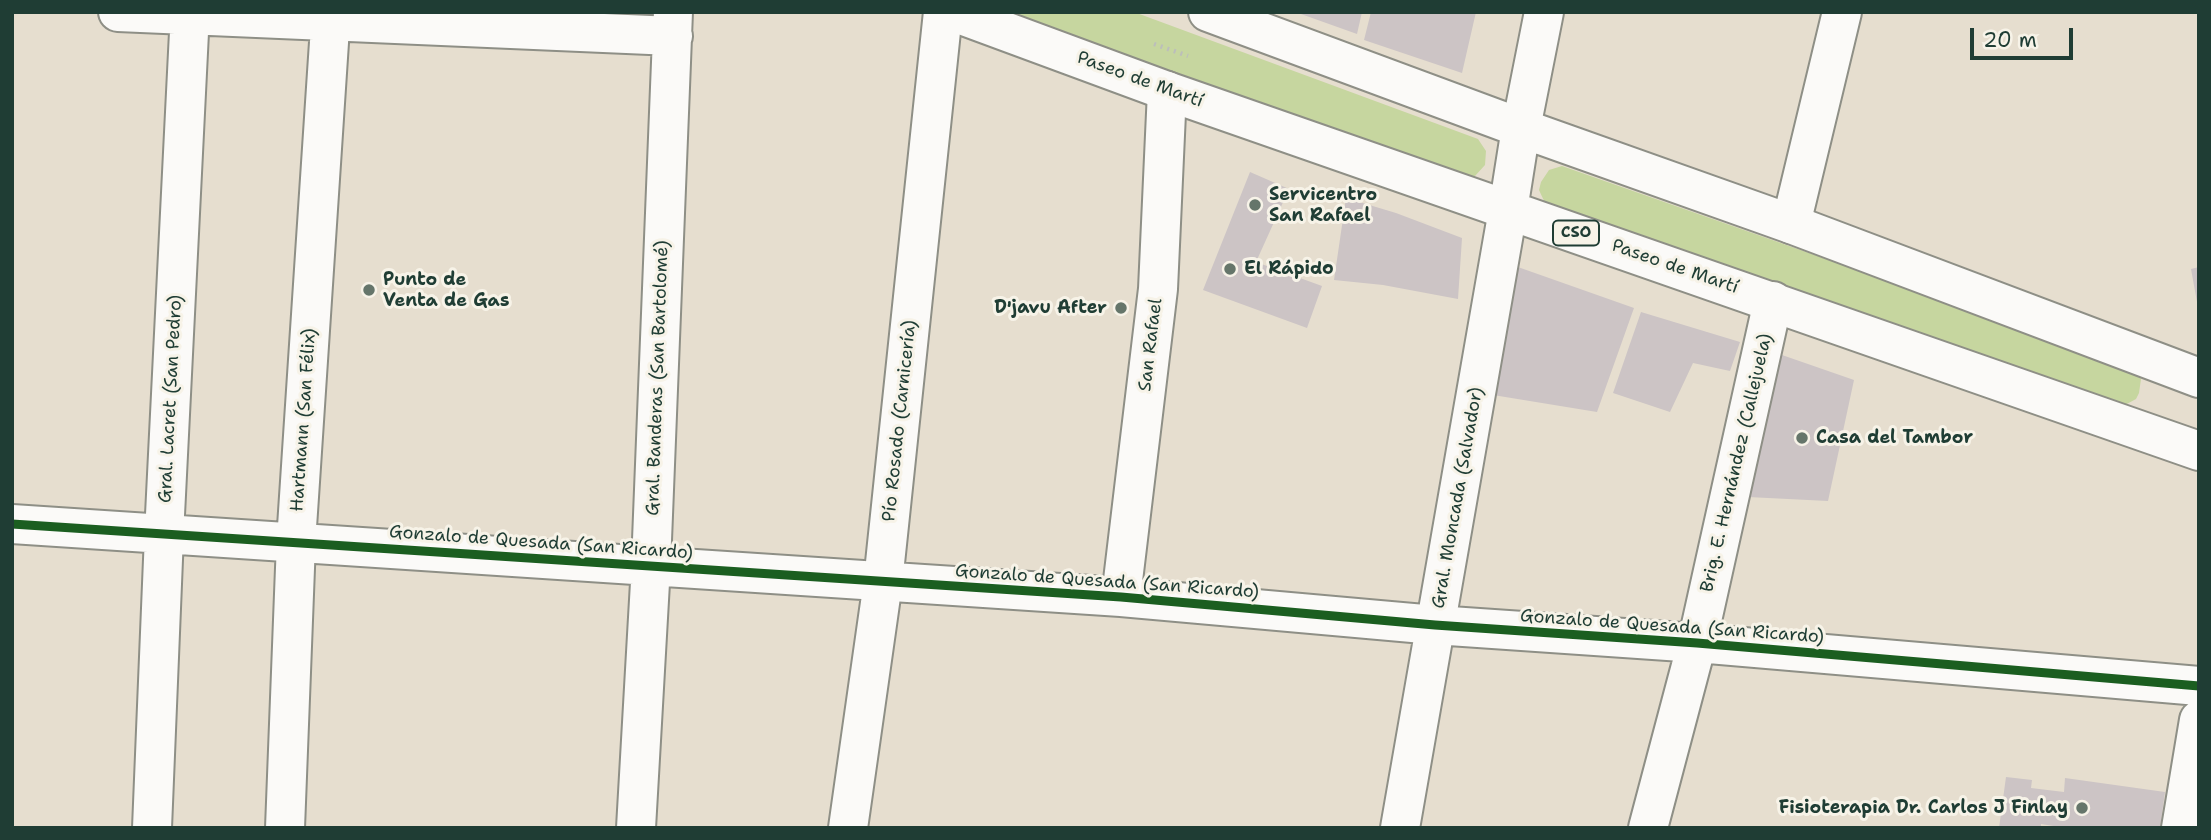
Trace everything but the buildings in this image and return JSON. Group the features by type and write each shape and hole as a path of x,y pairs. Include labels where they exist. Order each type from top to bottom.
{"street":[{"path":"118,12 673,24"},
{"name":"Pío Rosado (Carnicería)","path":"848,828 883,582 943,12"},
{"name":"Paseo de Martí","path":"953,12 1167,91 2199,451"},
{"path":"1208,12 1791,224 2198,378"},
{"name":"Gral. Moncada (Salvador)","path":"1400,828 1521,128 1544,12"},
{"path":"1791,224 1842,12"},
{"name":"Gral. Lacret (San Pedro)","path":"152,828 190,14"},
{"name":"Hartmann (San Félix)","path":"285,828 296,542 331,17"},
{"name":"Gral. Banderas (San Bartolomé)","path":"636,828 651,565 673,24"},
{"name":"San Rafael","path":"1121,597 1158,289 1167,91"},
{"name":"Brig. E. Hernández (Callejuela)","path":"1648,828 1696,643 1773,301"},
{"name":"Gonzalo de Quesada (San Ricardo)","path":"12,524 1121,597 1436,625 1696,643 2199,685"},
{"path":"2181,828 2199,720"}],"green space":[{"path":"1004,12 1134,12 1478,139 1486,151 1485,165 1475,176 1468,178"},
{"path":"1562,166 2133,367 2141,379 2139,393 2136,399 2123,406 1545,203 1539,190 1541,182 1549,170"}],"cycle path":[{"path":"12,524 1121,597 2199,686"}],"place":[{"name":"Servicentro San Rafael","path":"1255,205"},
{"name":"El Rápido","path":"1230,269"},
{"name":"Punto de Venta de Gas","path":"369,290"},
{"name":"D'javu After","path":"1121,308"},
{"name":"Casa del Tambor","path":"1802,438"},
{"name":"Fisioterapia Dr. Carlos J Finlay","path":"2082,808"}]}
